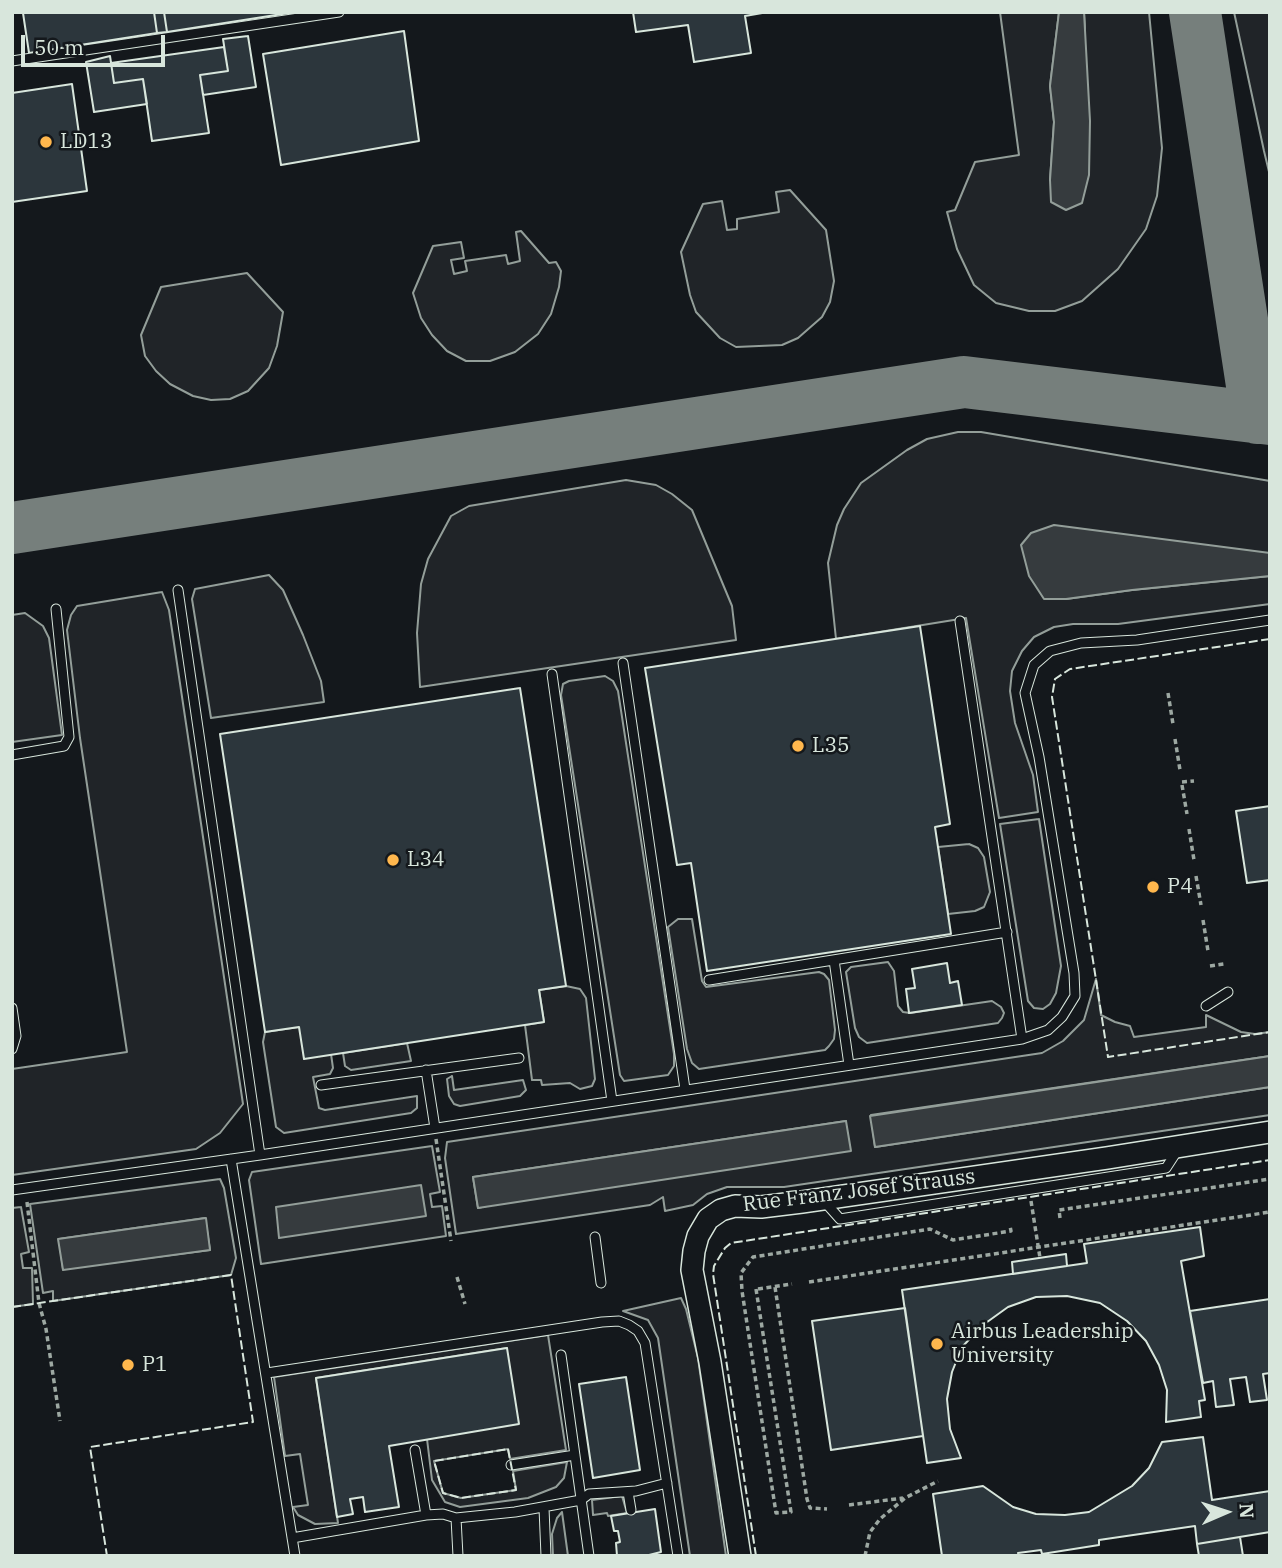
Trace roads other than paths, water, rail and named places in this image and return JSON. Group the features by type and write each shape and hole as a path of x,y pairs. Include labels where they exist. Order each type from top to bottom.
{"street":[{"name":"Rue Franz Josef Strauss","path":"740,1556 710,1362 692,1270 698,1236 708,1219 721,1210 735,1206 761,1207 822,1199 1270,1132"}],"lane":[{"path":"12,61 339,12"},
{"path":"178,590 260,1155"},
{"path":"12,755 64,746 69,737 55,609"},
{"path":"12,1190 1022,1039 1048,1030 1062,1017 1074,996 1074,973 1039,757 1025,694 1034,665 1050,651 1081,643 1137,640 1270,620"},
{"path":"960,621 1022,1039"},
{"path":"623,663 685,1089"},
{"path":"552,674 612,1101"},
{"path":"709,980 1007,932"},
{"path":"834,960 849,1065"},
{"path":"1206,1006 1228,992"},
{"path":"12,1008 16,1036 12,1049"},
{"path":"321,1085 519,1058"},
{"path":"426,1070 435,1128"},
{"path":"822,1199 840,1219 1166,1168 1180,1146"},
{"path":"231,1159 295,1556"},
{"path":"596,1237 601,1283"},
{"path":"267,1373 619,1321 638,1331 645,1343 678,1556"},
{"path":"561,1355 589,1556"},
{"path":"415,1450 426,1515"},
{"path":"511,1465 575,1455"},
{"path":"292,1538 426,1515 443,1514 456,1518 544,1507 581,1500 589,1494 628,1492 667,1483"},
{"path":"628,1492 631,1510"},
{"path":"544,1507 546,1556"},
{"path":"456,1518 458,1556"}],"place":[{"name":"LD13","path":"46,142"},
{"name":"L35","path":"798,746"},
{"name":"L34","path":"393,860"},
{"name":"P4","path":"1153,887"},
{"name":"Airbus Leadership University","path":"937,1344"},
{"name":"P1","path":"128,1365"}]}
